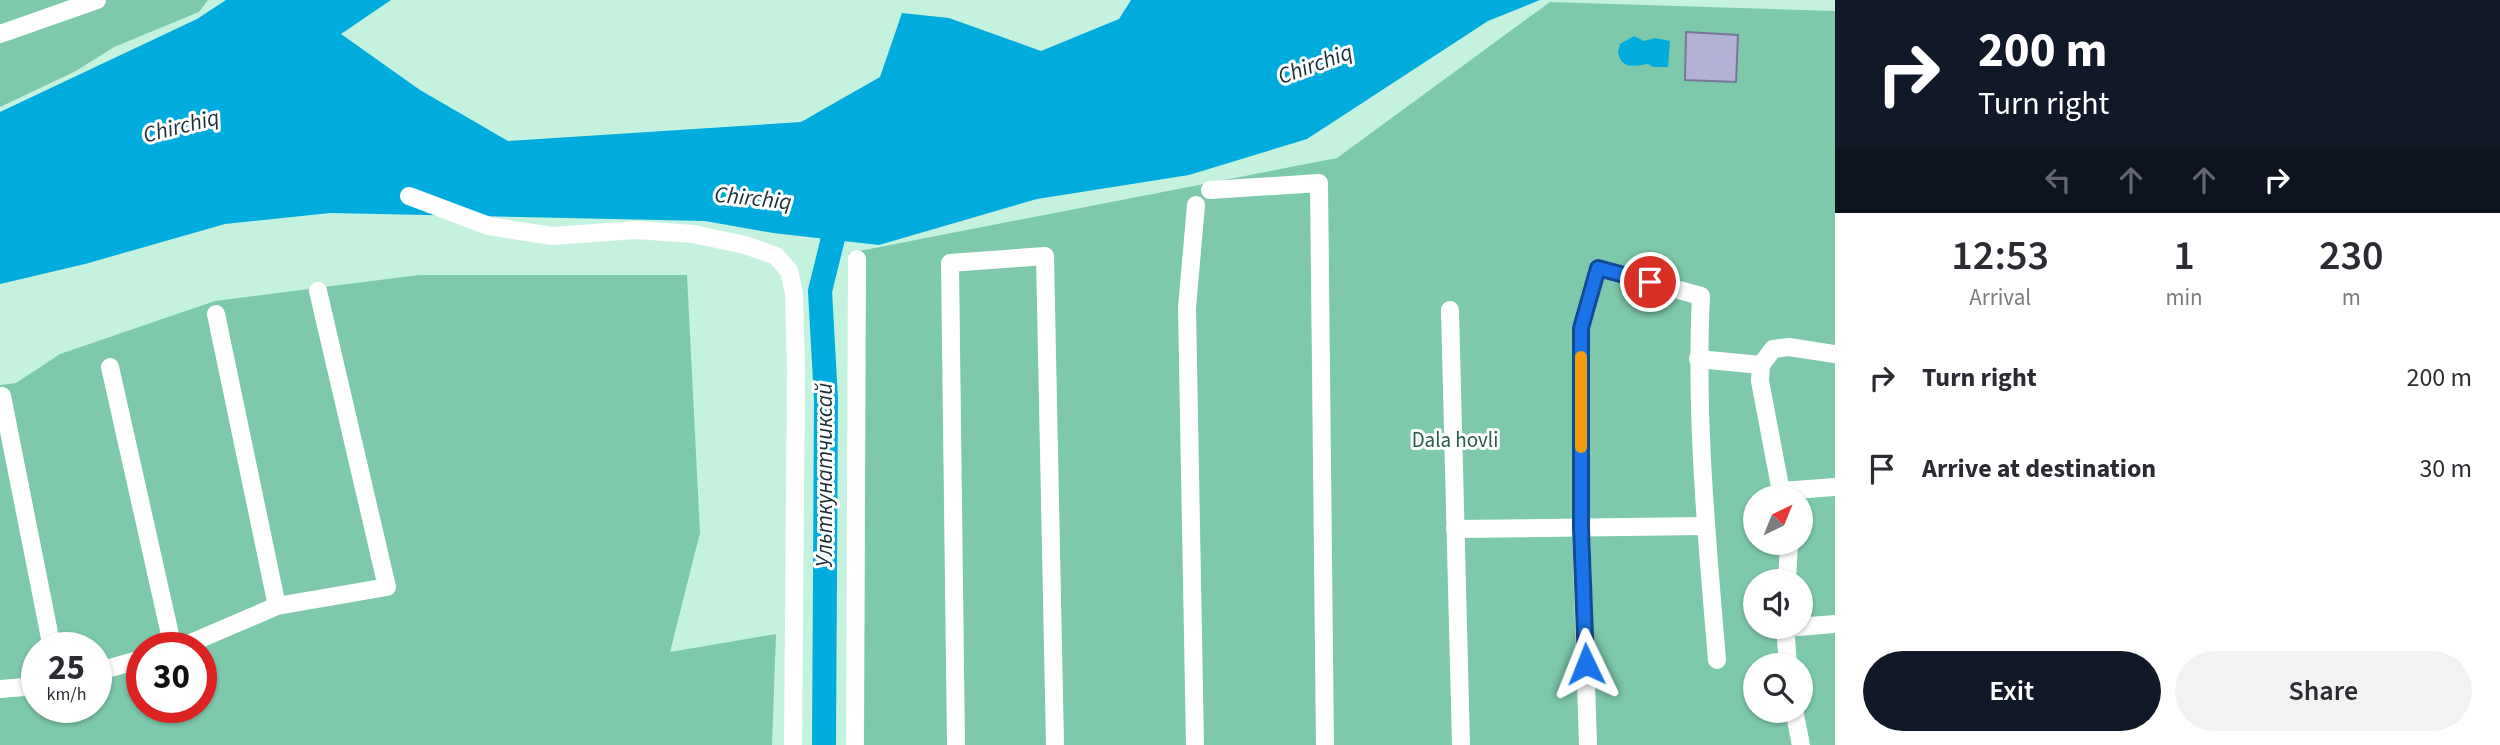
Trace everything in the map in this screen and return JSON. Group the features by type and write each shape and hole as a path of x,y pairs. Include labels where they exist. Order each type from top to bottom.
{"street":[{"path":"0,34 97,0"},
{"path":"1210,190 1319,183 1325,745"},
{"path":"410,196 489,226 552,236 636,230 693,234 745,245 776,256 789,271 794,293 796,369 793,745"},
{"path":"1195,745 1187,308 1196,205"},
{"path":"956,745 950,263 1045,256 1055,745"},
{"path":"855,745 857,259"},
{"path":"1588,745 1581,528 1581,328 1598,268 1702,296 1698,359 1706,526 1717,660"},
{"path":"216,632 277,606 387,587 318,291"},
{"path":"1450,310 1461,745"},
{"path":"216,314 277,606"},
{"path":"1779,485 1760,381 1761,365 1773,349 1789,347 1835,354"},
{"path":"1698,359 1761,365"},
{"path":"110,367 169,632"},
{"path":"2,396 49,632"},
{"path":"1813,490 1835,487"},
{"path":"1455,529 1706,526"},
{"path":"1813,625 1835,624"},
{"path":"0,689 21,687"},
{"path":"1797,723 1801,745"}],"green space":[{"path":"0,0 208,0 199,12 114,47 76,71 0,107"},
{"name":"Dala hovli","path":"1550,2 1835,11 1835,745 859,745 849,253 1337,158"},
{"path":"419,275 687,275 700,533 670,652 776,634 772,745 0,745 0,385 16,383 60,354 215,301"}],"water":[{"name":"Chirchiq","path":"226,0 391,0 341,34 420,90 508,141 801,122 880,77 902,13 949,18 1041,51 1119,19 1131,0 1540,0 1488,21 1307,139 1189,175 1037,199 879,245 773,233 705,221 330,213 225,224 85,264 0,284 0,112 197,19"},
{"path":"1634,36 1644,41 1655,38 1670,41 1668,67 1653,67 1648,64 1629,66 1622,62 1618,52 1620,44"}],"building":[{"path":"1686,32 1738,35 1736,82 1685,80"}],"waterway":[{"name":"Ульткунатчиксай","path":"824,745 826,399 820,291 840,210"}],"slow traffic":[{"path":"1581,357 1581,447"}],"route":[{"path":"1586,664 1581,528 1581,328 1598,268 1650,282"}]}
